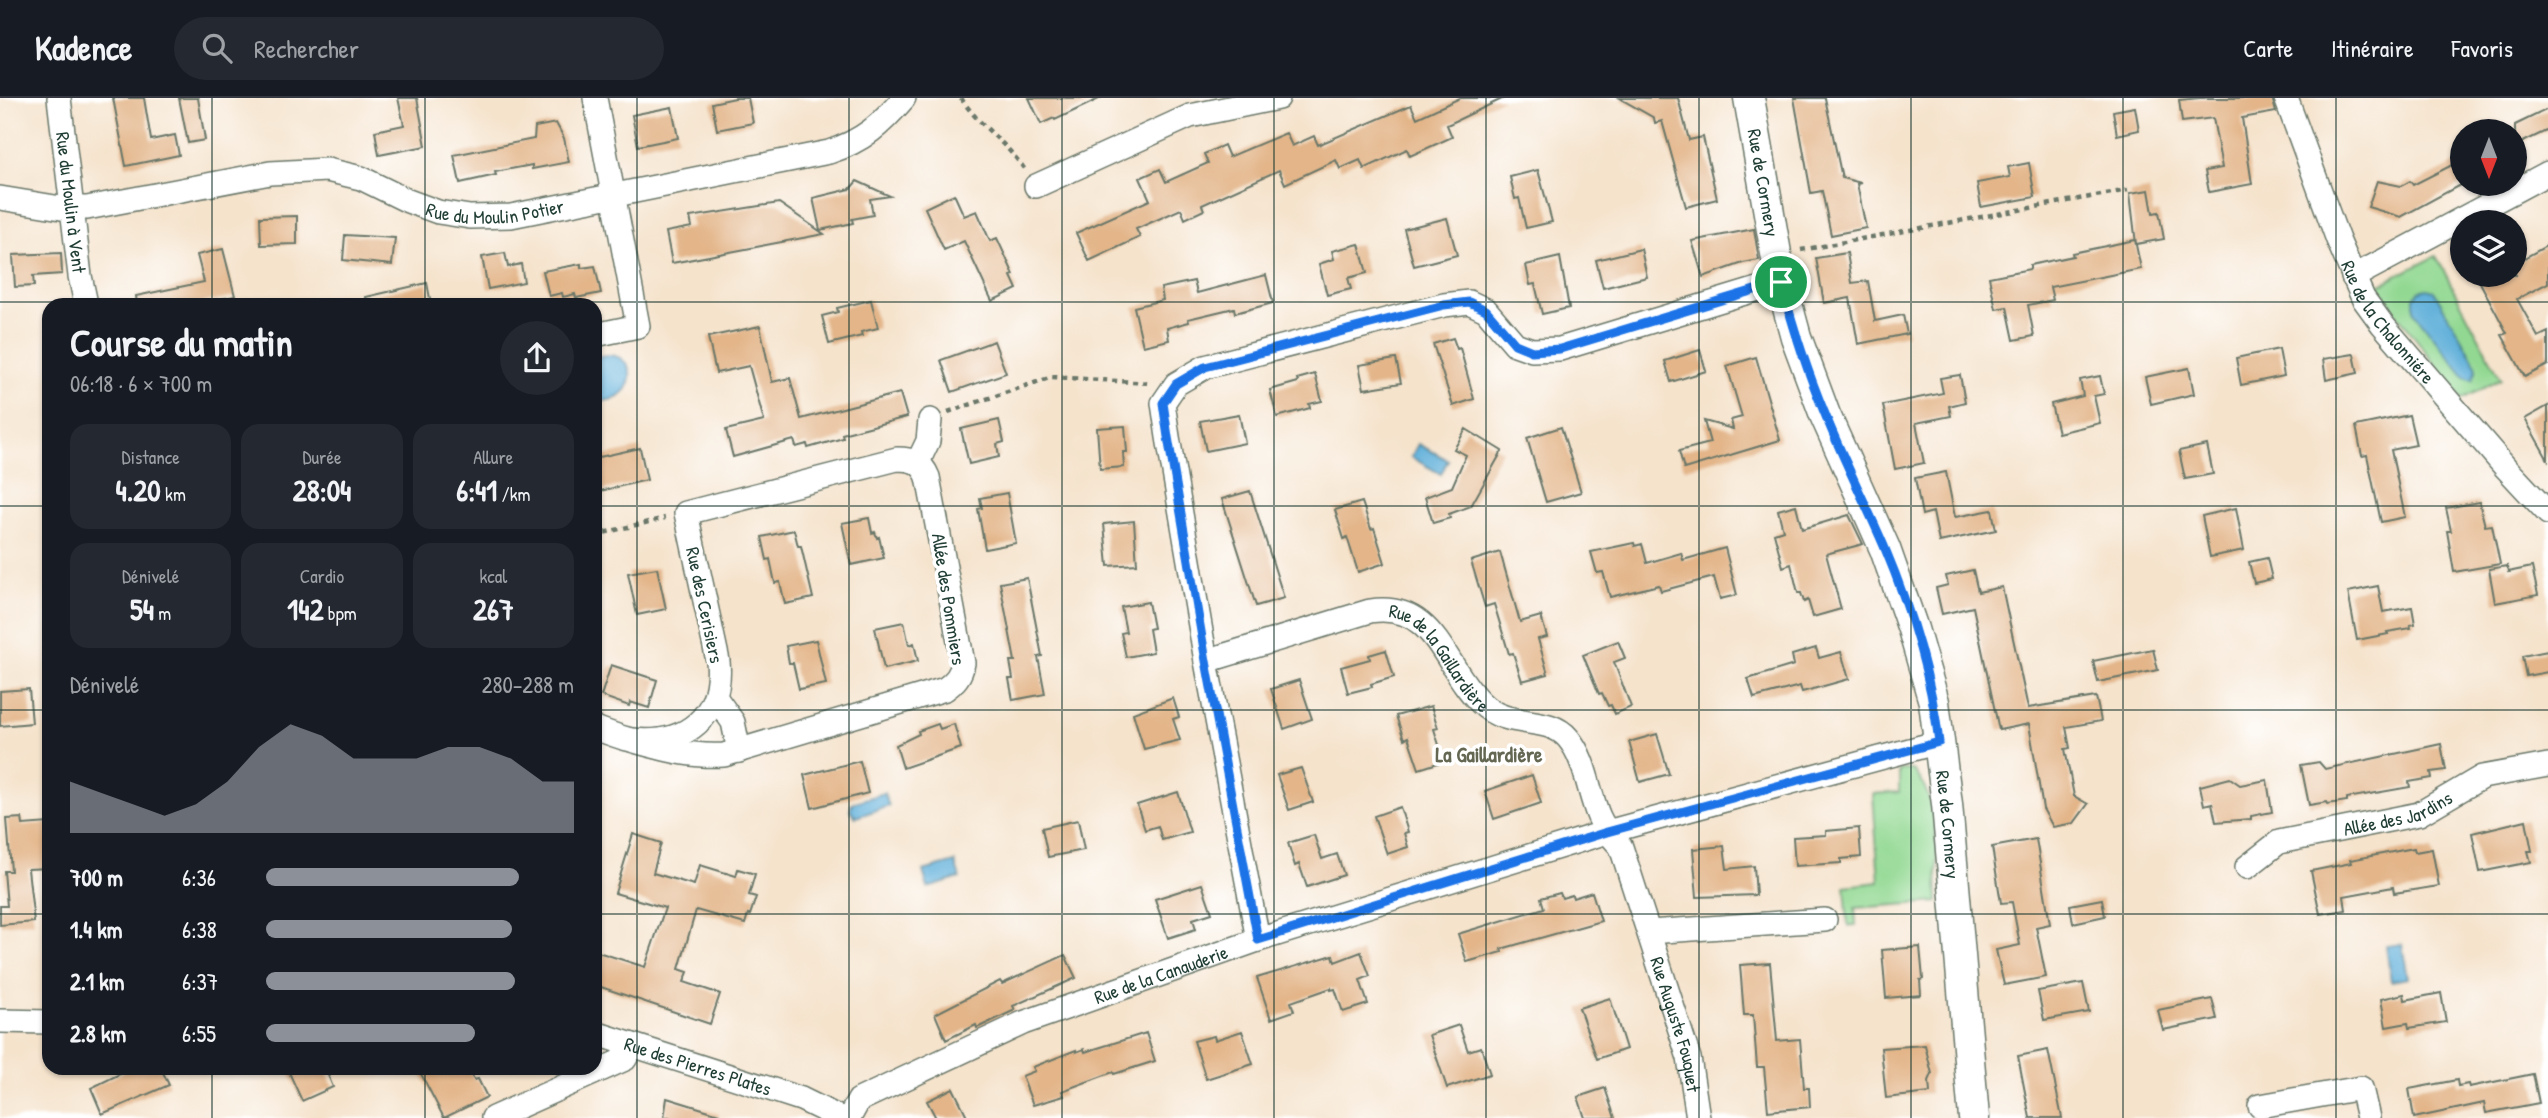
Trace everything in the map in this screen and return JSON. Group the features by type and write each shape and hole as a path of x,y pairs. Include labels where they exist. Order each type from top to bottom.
{"main road":[{"name":"Rue de Cormery","path":"1749,98 1779,269 1796,337 1825,415 1885,549 1913,629 1934,702 1947,804 1974,1118"}],"street":[{"name":"Rue du Moulin à Vent","path":"59,98 85,298"},
{"path":"595,98 638,326 602,334"},
{"name":"Rue du Moulin Potier","path":"0,198 72,209 291,171 327,170 360,178 438,212 470,217 511,216 829,152 867,135 904,98"},
{"path":"1036,186 1191,116 1278,98"},
{"name":"Rue de la Chalonniére","path":"2286,98 2363,298 2382,324 2548,513"},
{"path":"2353,277 2548,173"},
{"path":"1258,940 1206,661 1163,403 1175,384 1205,367 1444,305 1469,302 1486,310 1515,344 1532,351 1560,349 1779,269"},
{"path":"686,513 897,460 909,459 918,462 928,441 930,420"},
{"name":"Allée des Pommiers","path":"631,740 673,752 717,755 739,751 945,689 961,673 961,652 928,477 918,462"},
{"name":"Rue des Cerisiers","path":"602,730 631,740 662,739 688,731 699,723 715,697 718,661 686,513"},
{"name":"Rue de la Gaillardière","path":"1206,661 1370,611 1397,610 1410,615 1432,633 1459,676 1489,710 1510,720 1553,727 1568,738 1578,756 1599,817 1607,832"},
{"path":"715,697 733,722 739,751"},
{"name":"Rue de la Canauderie","path":"831,1113 854,1109 1023,1023 1258,940 1607,832 1939,742"},
{"name":"Allée des Jardins","path":"2247,867 2279,842 2419,814 2482,777 2548,765"},
{"name":"Rue Auguste Fouquet","path":"1607,832 1621,847 1649,932 1689,1058 1698,1118"},
{"name":"Rue Auguste Fouquet","path":"1649,932 1825,920"},
{"path":"0,1021 42,1022"},
{"name":"Rue des Pierres Plates","path":"602,1035 801,1099 831,1113"},
{"path":"602,1069 625,1059 633,1045"},
{"path":"493,1118 589,1075"},
{"path":"2260,1106 2361,1088 2368,1118"}],"path":[{"path":"961,98 970,112 1016,157 1036,186"},
{"path":"1779,269 2128,190"},
{"path":"930,420 1052,377 1175,384"},
{"path":"602,533 686,513"}],"green space":[{"path":"2436,256 2450,287 2501,379 2462,399 2397,314 2379,285"},
{"path":"1899,770 1913,770 1928,797 1937,850 1938,902 1855,908 1856,926 1848,926 1845,886 1879,882 1873,794 1899,792"}],"water":[{"path":"2419,291 2434,291 2472,357 2477,368 2473,380 2465,377 2414,312 2414,297"},
{"path":"602,356 618,357 626,363 629,370 627,388 609,400 602,400"},
{"path":"1418,444 1448,460 1441,474 1411,457"},
{"path":"884,793 889,806 856,817 850,811 852,803"},
{"path":"955,862 960,878 928,888 923,871"},
{"path":"2402,944 2408,978 2391,981 2386,946"}],"building":[{"path":"113,98 144,98 151,140 175,135 179,155 126,166"},
{"path":"179,98 198,98 205,140 188,143"},
{"path":"398,98 417,98 426,146 379,155 375,131 404,125"},
{"path":"748,98 753,123 717,130 712,103"},
{"path":"1029,98 1101,98 1041,124"},
{"path":"1460,98 1504,98 1447,125 1452,137 1410,156 1407,149 1364,169 1360,160 1340,169 1336,160 1285,184 1279,170 1202,205 1204,210 1185,219 1181,209 1136,229 1140,237 1089,261 1076,233 1150,200 1140,178 1160,169 1166,182 1208,163 1204,154 1224,145 1229,157 1286,133 1292,146 1314,136 1318,145 1411,105 1417,118"},
{"path":"1619,98 1678,98 1689,140 1703,137 1717,199 1686,207 1662,121 1655,123 1654,118"},
{"path":"1794,98 1825,98 1842,178 1861,183 1857,184 1866,228 1831,235 1822,191 1811,193"},
{"path":"2272,98 2276,112 2242,118 2252,184 2209,192 2205,171 2222,168 2213,118 2182,122 2179,100"},
{"path":"672,107 678,138 638,146 632,115"},
{"path":"2135,107 2139,130 2117,135 2113,111"},
{"path":"2548,109 2548,130 2527,140 2527,119"},
{"path":"556,123 564,138 569,162 495,172 496,175 460,183 454,155 534,139 535,127"},
{"path":"2029,163 2035,197 1981,207 1977,183 2010,177 2008,167"},
{"path":"2450,166 2450,190 2401,217 2368,207 2377,181 2401,186 2410,181 2413,185"},
{"path":"1538,170 1552,222 1526,228 1519,198 1515,199 1510,177"},
{"path":"857,181 890,196 870,199 873,215 852,219 853,223 820,230 813,198 850,189"},
{"path":"2149,190 2153,213 2159,212 2164,239 2136,244 2130,193"},
{"path":"954,194 964,216 977,211 990,241 997,238 1014,275 1011,276 1017,289 992,301 964,241 944,250 925,208"},
{"path":"779,203 824,234 672,263 666,232 692,227 690,217"},
{"path":"297,216 297,244 261,245 260,217"},
{"path":"1447,218 1457,255 1414,266 1404,229"},
{"path":"1754,229 1759,260 1703,277 1692,241"},
{"path":"345,235 395,238 392,265 343,260"},
{"path":"2135,240 2141,269 2050,287 2053,300 2028,305 2034,336 2014,340 2007,307 1996,309 1989,277 2030,269 2030,265 2073,256 2072,253"},
{"path":"1359,244 1367,273 1348,278 1351,289 1327,295 1319,264 1334,259 1332,251"},
{"path":"2548,245 2548,283 2517,299 2538,337 2548,332 2548,365 2525,377 2502,335 2507,333 2482,287 2527,287 2527,256"},
{"path":"223,249 235,296 136,298 204,282 197,255"},
{"path":"1641,249 1647,277 1603,288 1596,260"},
{"path":"61,253 62,274 33,276 34,286 15,287 13,255"},
{"path":"505,253 508,267 521,264 524,282 488,289 482,257"},
{"path":"1847,253 1852,283 1868,281 1875,321 1903,315 1907,334 1858,344 1850,298 1824,303 1816,258"},
{"path":"1560,257 1569,308 1542,314 1535,284 1530,285 1526,265"},
{"path":"581,264 581,268 595,266 601,293 576,298 575,294 563,297 562,293 549,296 543,271"},
{"path":"1266,275 1273,303 1235,313 1234,308 1188,319 1189,322 1167,328 1169,340 1143,346 1134,307 1163,300 1161,288 1194,281 1197,293"},
{"path":"427,283 430,298 366,298"},
{"path":"871,300 878,328 861,332 862,336 829,344 822,316 838,312 837,308"},
{"path":"760,326 772,382 790,378 801,419 900,393 907,417 842,434 843,438 808,448 807,444 796,447 794,440 733,457 726,430 764,421 749,366 716,373 708,337"},
{"path":"1453,338 1457,349 1460,348 1474,399 1453,406 1433,344"},
{"path":"994,341 1006,373 952,392 941,360"},
{"path":"2279,349 2284,376 2241,385 2236,358"},
{"path":"1700,350 1706,371 1671,382 1665,361"},
{"path":"2354,354 2358,373 2326,380 2323,359"},
{"path":"1756,357 1780,440 1684,469 1679,451 1710,443 1704,421 1733,429 1731,420 1742,417 1727,366"},
{"path":"1396,359 1401,383 1364,389 1359,365"},
{"path":"2189,368 2194,394 2151,404 2145,377"},
{"path":"1315,374 1322,401 1309,404 1310,408 1277,417 1270,390"},
{"path":"1960,375 1965,402 1949,406 1951,416 1916,423 1924,463 1895,469 1883,405 1943,393 1940,378"},
{"path":"2100,376 2104,394 2094,396 2100,423 2058,433 2051,404 2083,396 2080,380"},
{"path":"2548,406 2548,460 2525,419"},
{"path":"1239,414 1245,443 1206,451 1200,421"},
{"path":"2409,415 2416,445 2391,450 2405,517 2381,522 2367,455 2362,456 2356,426"},
{"path":"999,420 1004,442 997,444 999,457 969,464 961,429"},
{"path":"1125,426 1127,452 1123,452 1124,467 1100,469 1097,428"},
{"path":"1561,427 1581,492 1546,502 1527,438"},
{"path":"1466,429 1502,451 1471,506 1449,514 1450,518 1433,523 1425,497 1452,487 1466,455 1454,449"},
{"path":"2207,445 2213,474 2185,479 2179,451"},
{"path":"640,448 647,480 602,491 602,456"},
{"path":"1946,472 1955,517 1992,510 1996,530 1939,542 1933,512 1922,515 1915,478"},
{"path":"1250,491 1284,598 1256,606 1222,499"},
{"path":"1007,493 1016,543 985,549 978,509 982,508 980,498"},
{"path":"1362,502 1385,563 1358,572 1335,510"},
{"path":"2479,502 2485,526 2492,525 2500,564 2454,572 2447,531 2451,531 2446,508"},
{"path":"1796,505 1802,529 1849,515 1863,544 1826,554 1841,609 1813,617 1808,600 1804,602 1801,593 1798,593 1791,564 1783,567 1774,533 1783,530 1778,510"},
{"path":"2236,508 2244,550 2210,557 2202,516"},
{"path":"869,518 872,533 875,532 877,538 879,537 884,558 851,565 842,523"},
{"path":"1134,521 1137,564 1108,566 1104,524"},
{"path":"794,530 798,546 801,546 813,598 785,604 780,582 775,583 770,559 767,560 762,537"},
{"path":"1634,543 1635,546 1642,544 1647,563 1681,553 1683,560 1725,548 1737,595 1720,599 1714,577 1661,591 1659,585 1610,597 1603,572 1597,573 1591,552"},
{"path":"1500,552 1520,622 1541,616 1547,637 1538,639 1548,674 1522,681 1513,653 1509,654 1494,604 1485,607 1471,561"},
{"path":"2267,558 2272,579 2254,583 2249,562"},
{"path":"2507,566 2508,572 2532,567 2538,595 2495,603 2489,569"},
{"path":"657,568 666,609 637,615 628,573"},
{"path":"1973,570 1978,592 2002,587 2028,708 2096,697 2101,721 2066,727 2070,748 2065,749 2074,796 2088,804 2074,823 2053,827 2043,809 2029,724 1999,730 1973,607 1942,614 1936,588 1948,585 1946,576"},
{"path":"1027,578 1042,656 1038,657 1045,694 1013,700 1009,679 1013,679 1010,661 1015,661 1000,583"},
{"path":"2378,586 2383,612 2412,607 2415,624 2410,625 2411,628 2357,640 2348,592"},
{"path":"1148,602 1153,628 1149,629 1153,652 1126,657 1121,633 1126,632 1121,607"},
{"path":"904,622 909,645 914,643 918,661 884,669 875,628"},
{"path":"816,640 826,684 799,689 786,646"},
{"path":"1618,641 1625,658 1614,662 1631,707 1615,714 1602,693 1599,694 1583,655"},
{"path":"1816,648 1819,658 1841,652 1849,679 1802,692 1800,686 1754,698 1748,679 1794,665 1792,655"},
{"path":"2153,649 2158,670 2098,682 2093,661"},
{"path":"1386,650 1394,677 1371,684 1372,687 1348,693 1341,667 1370,659 1369,655"},
{"path":"2548,651 2548,672 2526,676 2522,656"},
{"path":"611,665 657,680 649,708 630,702 629,706 602,696"},
{"path":"1299,680 1312,719 1284,729 1271,689"},
{"path":"29,689 32,723 0,726 0,691"},
{"path":"1173,698 1179,717 1173,719 1180,740 1144,749 1133,713"},
{"path":"1431,706 1438,728 1434,729 1444,761 1419,769 1408,737 1404,739 1396,716"},
{"path":"938,724 940,729 954,724 961,748 903,768 896,745 919,734 918,731"},
{"path":"1657,734 1669,774 1640,782 1629,742"},
{"path":"2441,744 2446,770 2431,772 2432,778 2409,782 2410,787 2347,798 2347,801 2309,805 2301,765 2319,762 2325,769"},
{"path":"860,761 868,793 812,808 804,775"},
{"path":"1301,768 1313,802 1289,810 1277,775"},
{"path":"1532,775 1541,803 1494,819 1485,791"},
{"path":"2230,778 2240,785 2267,780 2272,812 2251,816 2251,819 2216,822 2212,803 2204,805 2200,786"},
{"path":"1178,792 1190,832 1162,840 1158,826 1145,830 1137,805"},
{"path":"1400,807 1408,832 1404,833 1408,847 1387,854 1374,816"},
{"path":"22,818 23,825 42,824 42,868 28,869 34,922 0,925 0,906 7,906 4,871 11,871 7,819"},
{"path":"1078,820 1084,850 1048,857 1042,828"},
{"path":"2526,820 2532,851 2528,851 2531,862 2480,872 2472,833"},
{"path":"1859,828 1861,857 1841,859 1841,863 1795,866 1793,837 1826,835 1826,831"},
{"path":"633,834 661,843 653,873 694,885 700,865 736,876 738,869 755,874 749,895 756,897 745,924 696,910 679,969 688,972 684,982 720,994 710,1024 602,987 602,953 645,967 665,908 615,893"},
{"path":"1314,835 1322,859 1337,854 1344,875 1307,887 1299,864 1295,866 1288,843"},
{"path":"2036,839 2050,924 2036,927 2046,977 2004,985 1996,950 2020,945 2012,902 2001,903 1992,847"},
{"path":"1724,846 1727,869 1754,866 1756,895 1697,897 1693,849"},
{"path":"2414,848 2415,852 2432,849 2439,886 2394,893 2393,887 2344,896 2346,910 2320,914 2311,871 2351,863 2350,860"},
{"path":"1202,884 1212,913 1193,919 1196,929 1168,938 1155,899"},
{"path":"1592,892 1601,921 1501,949 1502,952 1467,962 1458,934 1544,908 1541,898 1560,893 1562,898 1572,895 1573,898"},
{"path":"2102,899 2105,916 2073,923 2070,905"},
{"path":"1920,947 1923,979 1920,980 1921,995 1886,998 1882,950"},
{"path":"1361,952 1370,976 1360,980 1368,1004 1343,1012 1335,989 1331,988 1291,1002 1294,1011 1271,1019 1257,978 1333,955 1335,962"},
{"path":"1065,955 1076,978 1013,1006 1015,1010 946,1040 935,1014 1000,981 1002,984"},
{"path":"1770,963 1777,1041 1800,1039 1804,1088 1809,1088 1810,1107 1768,1111 1764,1067 1757,1067 1753,1015 1744,1015 1740,965"},
{"path":"2083,983 2089,1012 2044,1020 2038,991"},
{"path":"2441,993 2446,1022 2409,1028 2408,1023 2386,1027 2381,999 2404,994 2405,1000"},
{"path":"1610,998 1626,1049 1597,1059 1579,1008"},
{"path":"2212,999 2217,1019 2163,1030 2158,1010"},
{"path":"1459,1025 1468,1051 1481,1047 1490,1074 1447,1088 1429,1035"},
{"path":"1242,1031 1253,1064 1206,1079 1194,1041 1214,1036 1215,1040"},
{"path":"1146,1033 1155,1061 1114,1074 1113,1072 1062,1091 1064,1096 1033,1105 1022,1076 1035,1071 1033,1067 1076,1050 1084,1049 1085,1052"},
{"path":"1925,1045 1932,1074 1929,1081 1930,1093 1886,1098 1881,1048"},
{"path":"2048,1050 2062,1118 2030,1118 2018,1056"},
{"path":"2533,1074 2539,1103 2486,1113 2484,1103 2414,1118 2409,1089 2457,1080 2458,1086 2468,1084 2469,1087"},
{"path":"118,1075 164,1075 169,1085 102,1114 91,1088"},
{"path":"290,1075 328,1075 333,1087 302,1101"},
{"path":"422,1075 472,1075 474,1080 478,1079 487,1097 444,1118"},
{"path":"953,1088 968,1118 936,1118 927,1101"},
{"path":"1605,1088 1615,1118 1585,1118 1578,1097"},
{"path":"667,1098 719,1114 718,1118 664,1118"}],"district":[{"name":"La Gaillardière","path":"1489,754"}],"route":[{"path":"1781,282 1796,337 1825,415 1885,549 1913,629 1928,675 1939,742 1607,832 1258,940 1168,437 1163,403 1176,384 1205,367 1444,305 1469,302 1486,310 1515,344 1532,351 1560,349 1781,282"}]}
